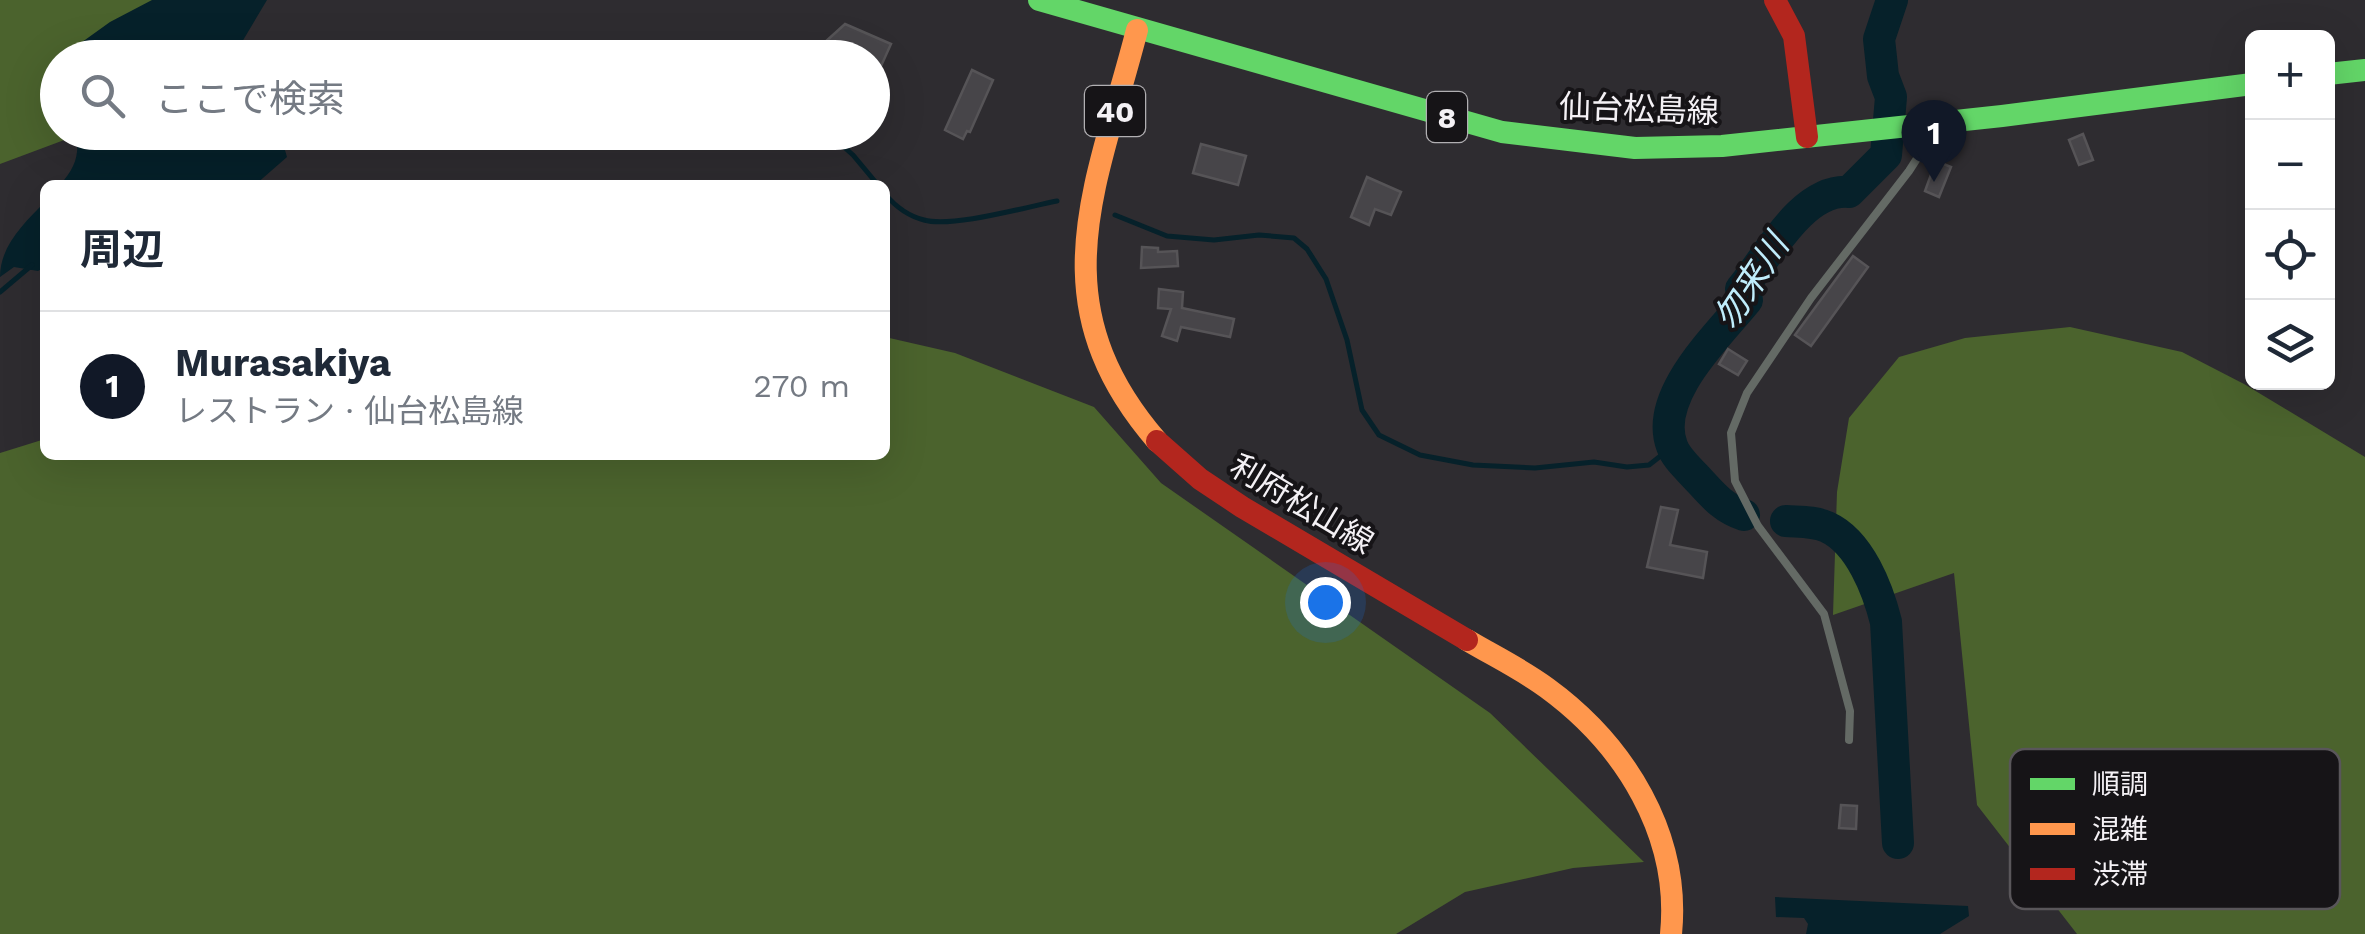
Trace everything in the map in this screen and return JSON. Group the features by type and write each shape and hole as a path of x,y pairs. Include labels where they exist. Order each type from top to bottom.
{"main road":[{"name":"仙台松島線","path":"1039,0 1502,132 1635,148 1722,146 2245,85"},
{"path":"1775,0 1794,36 1807,137"},
{"name":"利府松山線","path":"1137,30 1093,191 1084,258 1094,335 1130,410 1189,473 1546,686 1590,722 1616,750 1648,798 1669,870 1674,914 1671,934"},
{"path":"2335,73 2365,70"}],"lane":[{"path":"1849,740 1850,711 1824,614 1758,526 1735,481 1732,433 1747,393 1810,298 1909,171 1940,121"}],"green space":[{"path":"0,0 227,0 197,40 40,40 40,149 0,164"},
{"path":"2070,327 2182,352 2244,384 2245,390 2254,390 2365,457 2365,934 2077,934 2058,909 2340,909 2340,749 2010,749 2010,848 1977,805 1954,573 1833,615 1837,492 1849,418 1899,357 1965,338"},
{"path":"890,338 955,353 1094,407 1161,483 1490,713 1644,862 1573,868 1465,892 1396,934 0,934 0,453 40,441 40,460 890,460"}],"water":[{"path":"152,0 267,0 243,40 85,40"},
{"path":"77,150 285,150 287,157 261,180 64,180"},
{"path":"40,207 40,270 14,267 0,277 4,255"},
{"path":"1775,897 1968,906 1969,916 1940,934 1806,934 1808,924 1804,918 1776,917"}],"building":[{"path":"845,24 882,40 827,40"},
{"path":"972,70 993,80 970,132 963,139 945,130"},
{"path":"2083,134 2093,160 2079,165 2069,140"},
{"path":"1201,144 1246,156 1238,185 1193,173"},
{"path":"1936,161 1951,167 1939,197 1925,191"},
{"path":"1367,177 1401,192 1391,215 1375,209 1369,225 1351,217"},
{"path":"1142,247 1158,248 1158,252 1177,251 1178,266 1141,268"},
{"path":"1853,256 1868,267 1811,346 1795,335"},
{"path":"1159,289 1183,292 1182,308 1234,319 1230,337 1181,327 1177,341 1162,336 1171,309 1158,308"},
{"path":"1728,349 1747,361 1738,375 1719,364"},
{"path":"1661,507 1678,510 1670,545 1707,552 1703,578 1647,567"},
{"path":"1841,805 1857,806 1856,829 1839,828"}],"waterway":[{"name":"勿来川","path":"1744,515 1717,499 1676,455 1669,427 1672,407 1692,368 1747,300 1741,289 1787,227 1816,201 1849,192 1886,155 1891,97 1883,76 1879,39 1892,0"},
{"path":"847,150 874,180"},
{"path":"890,199 907,213 936,222 1057,201"},
{"path":"1115,215 1167,236 1214,240 1259,235 1294,238 1307,249 1326,279 1347,340 1362,410 1379,435 1420,455 1473,465 1535,468 1594,462 1627,467 1649,465 1672,447"},
{"path":"0,292 32,265"},
{"name":"勿来川","path":"1786,521 1817,524 1839,534 1858,555 1878,596 1886,622 1898,843"}],"traffic: fast":[{"path":"1039,0 1502,132 1635,148 1722,146 2245,85"},
{"path":"2335,73 2365,70"}],"traffic: slow":[{"path":"1137,30 1094,192 1087,242 1087,291 1097,340 1120,390 1157,441"},
{"path":"1467,640 1547,688 1601,737 1623,765 1657,828 1667,862 1672,897 1671,934"}],"traffic: jam":[{"path":"1775,0 1794,36 1807,137"},
{"path":"1157,441 1200,479 1242,507 1467,640"}],"place":[{"name":"Murasakiya","path":"1934,182"}]}
